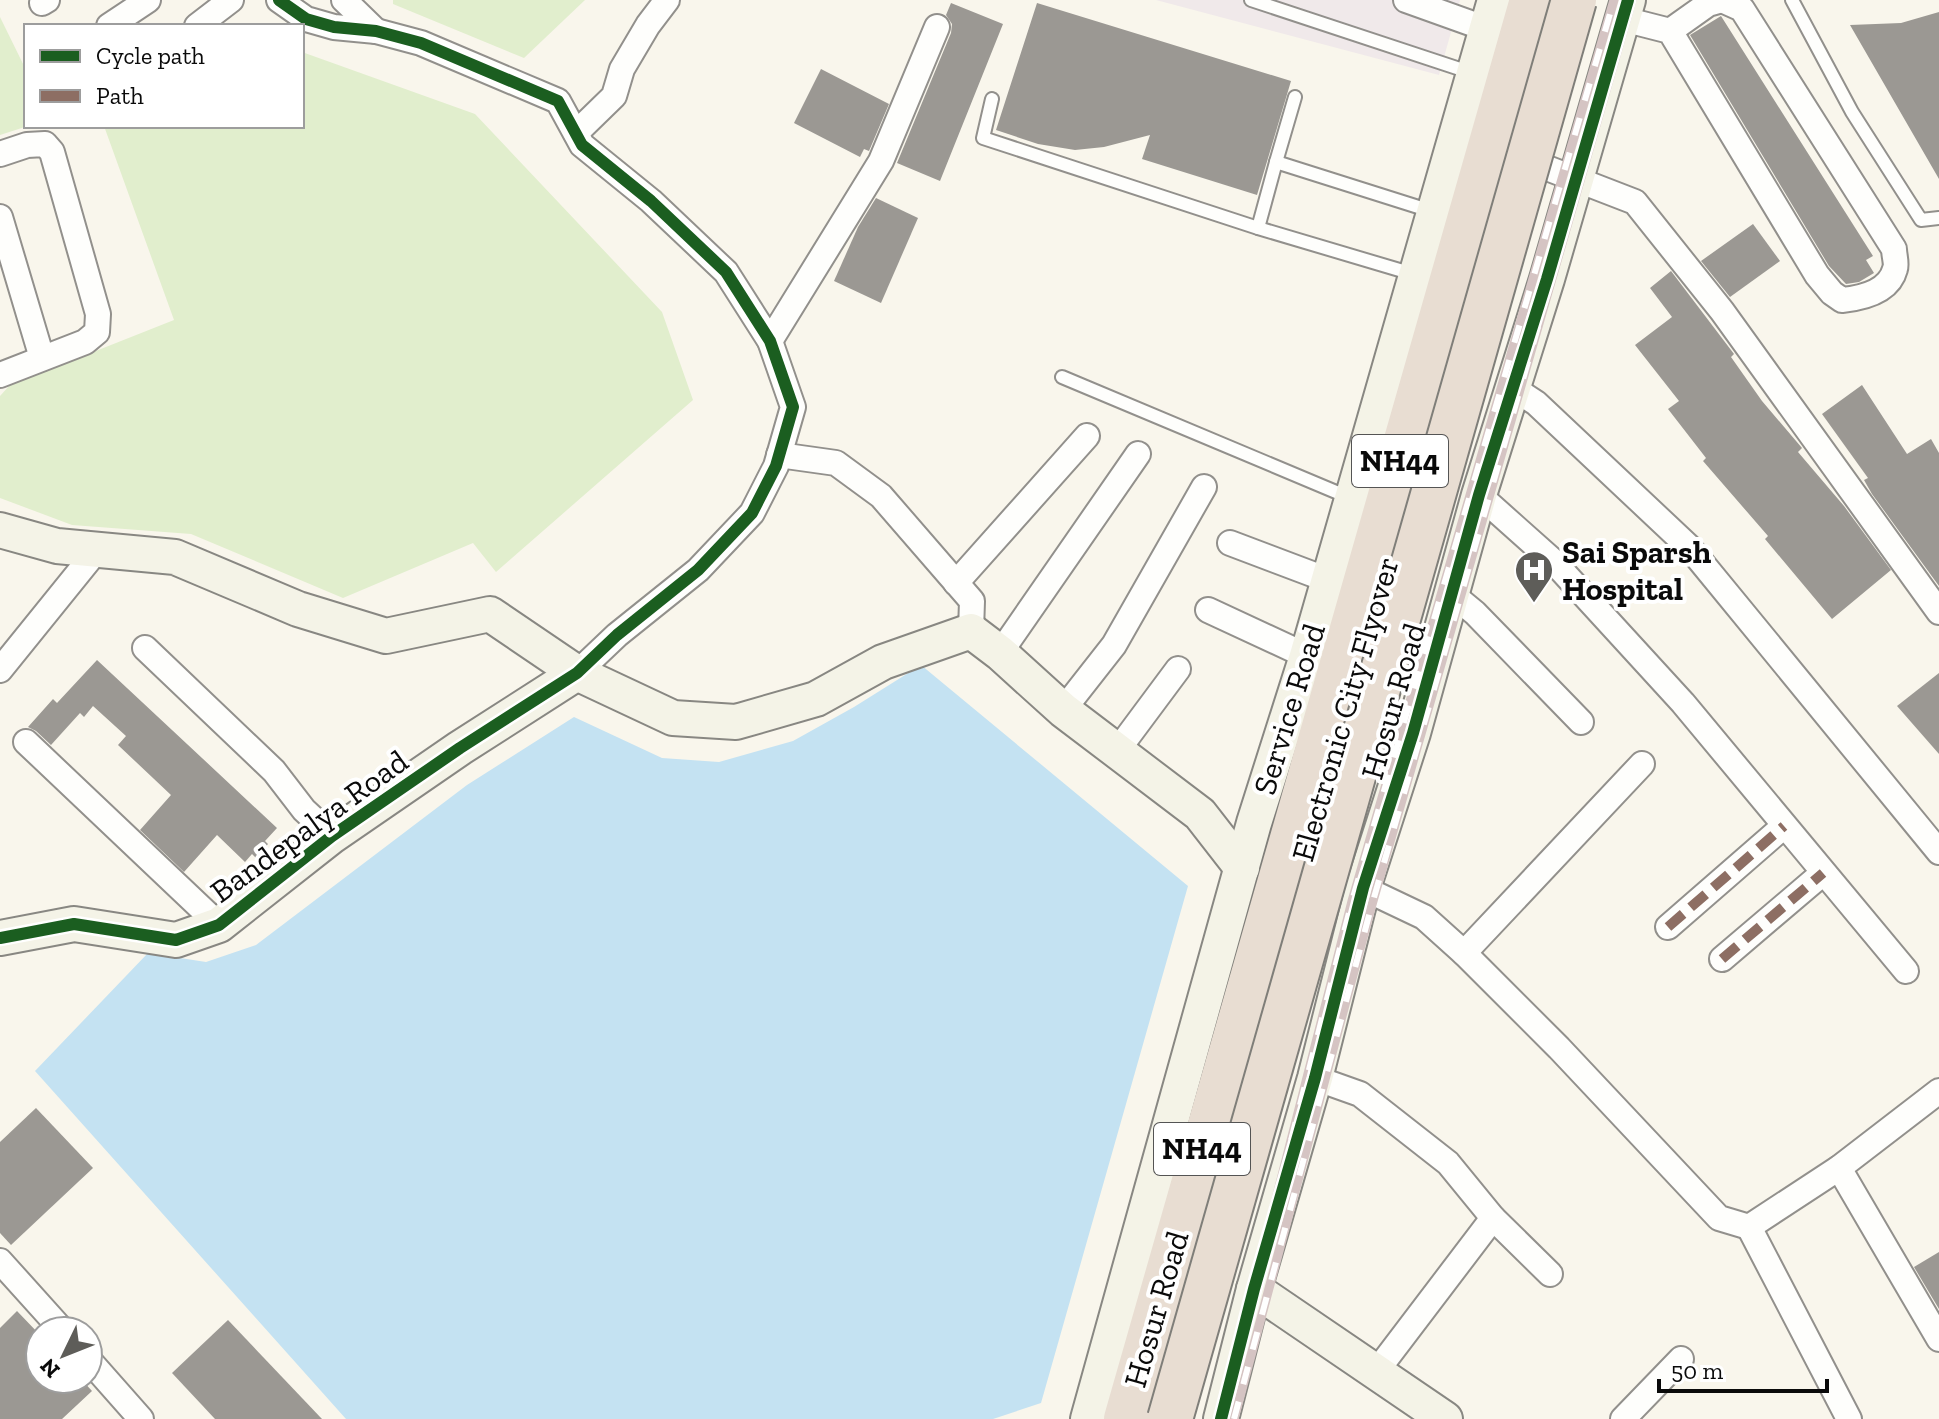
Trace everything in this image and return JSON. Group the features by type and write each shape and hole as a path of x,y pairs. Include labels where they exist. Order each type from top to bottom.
{"highway":[{"name":"Hosur Road","path":"1126,1419 1261,873 1501,23 1532,0"},
{"name":"Electronic City Flyover","path":"1143,1419 1547,0"},
{"name":"Electronic City Flyover","path":"1170,1419 1574,0"},
{"name":"Hosur Road","path":"1188,1419 1350,892 1562,173 1615,6"},
{"path":"1261,873 1350,892"}],"street":[{"path":"112,24 148,0"},
{"path":"200,24 231,0"},
{"path":"279,0 306,19 334,27 376,31 421,43 558,101 582,145 651,201 726,272 770,341 793,407 779,455 752,513 698,570 617,635 577,673"},
{"path":"344,0 376,31"},
{"path":"576,133 614,96 622,69 667,0"},
{"path":"1406,0 1501,23"},
{"path":"1615,6 1670,31 1817,275 1832,293 1842,300 1863,298 1884,286 1896,268 1894,249 1742,9 1722,0 1708,4 1670,31"},
{"name":"Service Road","path":"1088,1419 1261,873 1254,823 1307,656 1474,74 1501,23"},
{"path":"770,341 881,161 937,27"},
{"path":"0,154 27,145 45,144 52,152 98,314 97,332 85,342 0,375"},
{"path":"1562,173 1635,202 1722,311 1939,612"},
{"name":"Hosur Road","path":"1221,1419 1254,1289 1315,1078 1350,892 1413,733 1479,495 1513,388 1562,173"},
{"path":"0,217 42,358"},
{"path":"1513,388 1536,403 1689,547 1939,852"},
{"path":"956,583 1087,436"},
{"path":"1000,653 1138,454"},
{"path":"779,455 836,463 881,496 972,601 971,631"},
{"path":"1063,710 1114,645 1204,487"},
{"path":"1479,495 1553,561 1683,703 1906,971"},
{"path":"9,537 57,546 175,557 298,609 386,636 490,614 577,673 673,718 736,722 816,699 883,662 971,631"},
{"path":"1230,543 1328,580"},
{"path":"0,670 97,550"},
{"path":"1452,594 1475,613 1581,722"},
{"path":"1208,610 1307,656"},
{"path":"971,631 1063,710 1200,814 1261,873"},
{"path":"145,648 274,771 304,810 332,836"},
{"path":"1117,751 1178,669"},
{"name":"Bandepalya Road","path":"0,938 74,924 176,940 219,925 332,836 577,673"},
{"path":"26,742 219,925"},
{"path":"1464,953 1642,764"},
{"path":"1200,814 1254,823"},
{"path":"1668,927 1784,826"},
{"path":"1722,959 1823,873"},
{"path":"1350,892 1424,917 1559,1048 1719,1218 1749,1227 1849,1419"},
{"path":"1315,1078 1360,1094 1448,1163 1493,1218 1550,1274"},
{"path":"1749,1227 1839,1168 1939,1091"},
{"path":"1839,1168 1939,1339"},
{"path":"1376,1372 1493,1218"},
{"path":"0,1261 49,1315"},
{"path":"1254,1289 1445,1419"},
{"path":"1623,1419 1681,1359"},
{"path":"104,1377 141,1419"}],"lane":[{"path":"1251,0 1474,74"},
{"path":"1792,0 1852,112 1921,220 1939,218"},
{"path":"1258,228 1295,97"},
{"path":"992,99 983,138 1258,228 1416,275"},
{"path":"1276,162 1434,212"},
{"path":"1062,377 1351,498"}],"shaded area":[{"path":"1156,0 1460,0 1439,75"}],"green space":[{"path":"393,0 585,0 524,58 393,4"},
{"path":"0,17 24,66 24,127 0,135"},
{"path":"304,53 475,114 662,312 693,400 496,572 473,543 343,598 191,534 72,525 0,498 0,396 10,385 174,320 105,128 304,128"}],"water":[{"path":"921,665 1188,886 1041,1403 993,1419 346,1419 35,1071 148,953 206,962 256,945 467,785 574,717 662,758 719,762 793,741"}],"building":[{"path":"951,3 1003,24 940,181 897,163 951,33 952,24 946,15"},
{"path":"1037,3 1291,81 1257,195 1142,159 1150,135 1104,147 1075,150 1038,144 996,130"},
{"path":"1939,12 1939,179 1850,25 1901,23"},
{"path":"1721,16 1873,256 1866,260 1874,273 1859,282 1846,284 1829,266 1690,35"},
{"path":"821,69 889,104 869,151 864,149 860,157 794,123"},
{"path":"876,198 918,218 881,303 834,281 858,227"},
{"path":"1753,224 1780,261 1730,297 1701,261"},
{"path":"1671,271 1734,354 1731,357 1762,401 1802,448 1798,452 1844,506 1891,570 1832,619 1765,539 1768,536 1703,461 1706,458 1668,409 1679,401 1635,345 1672,317 1650,288"},
{"path":"1862,385 1907,454 1931,439 1939,453 1939,586 1872,494 1864,480 1868,478 1822,414"},
{"path":"97,660 277,828 256,858 252,854 245,862 217,835 184,872 140,830 171,795 118,745 126,736 93,706 84,717 80,713 51,745 28,727 53,699 57,703"},
{"path":"1939,673 1939,754 1897,706"},
{"path":"36,1108 93,1168 11,1245 0,1233 0,1142"},
{"path":"1939,1252 1939,1309 1914,1267"},
{"path":"17,1311 24,1318 24,1395 88,1395 62,1419 0,1419 0,1328"},
{"path":"228,1320 322,1419 215,1419 172,1373"}],"railway":[{"path":"1220,1419 1352,901 1614,0"},
{"path":"1234,1419 1371,908 1632,0"}],"marked path":[{"path":"1668,927 1784,826"},
{"path":"1722,959 1823,873"}],"cycle path":[{"path":"0,938 74,924 176,940 219,925 332,836 577,673 617,635 698,570 752,513 776,466 793,407 770,341 726,272 651,201 582,145 558,101 421,43 376,31 334,27 306,19 279,0"},
{"path":"1221,1419 1254,1289 1315,1078 1363,888 1413,733 1479,495 1547,279 1628,0"}],"place":[{"name":"Sai Sparsh Hospital","path":"1534,604"}]}
